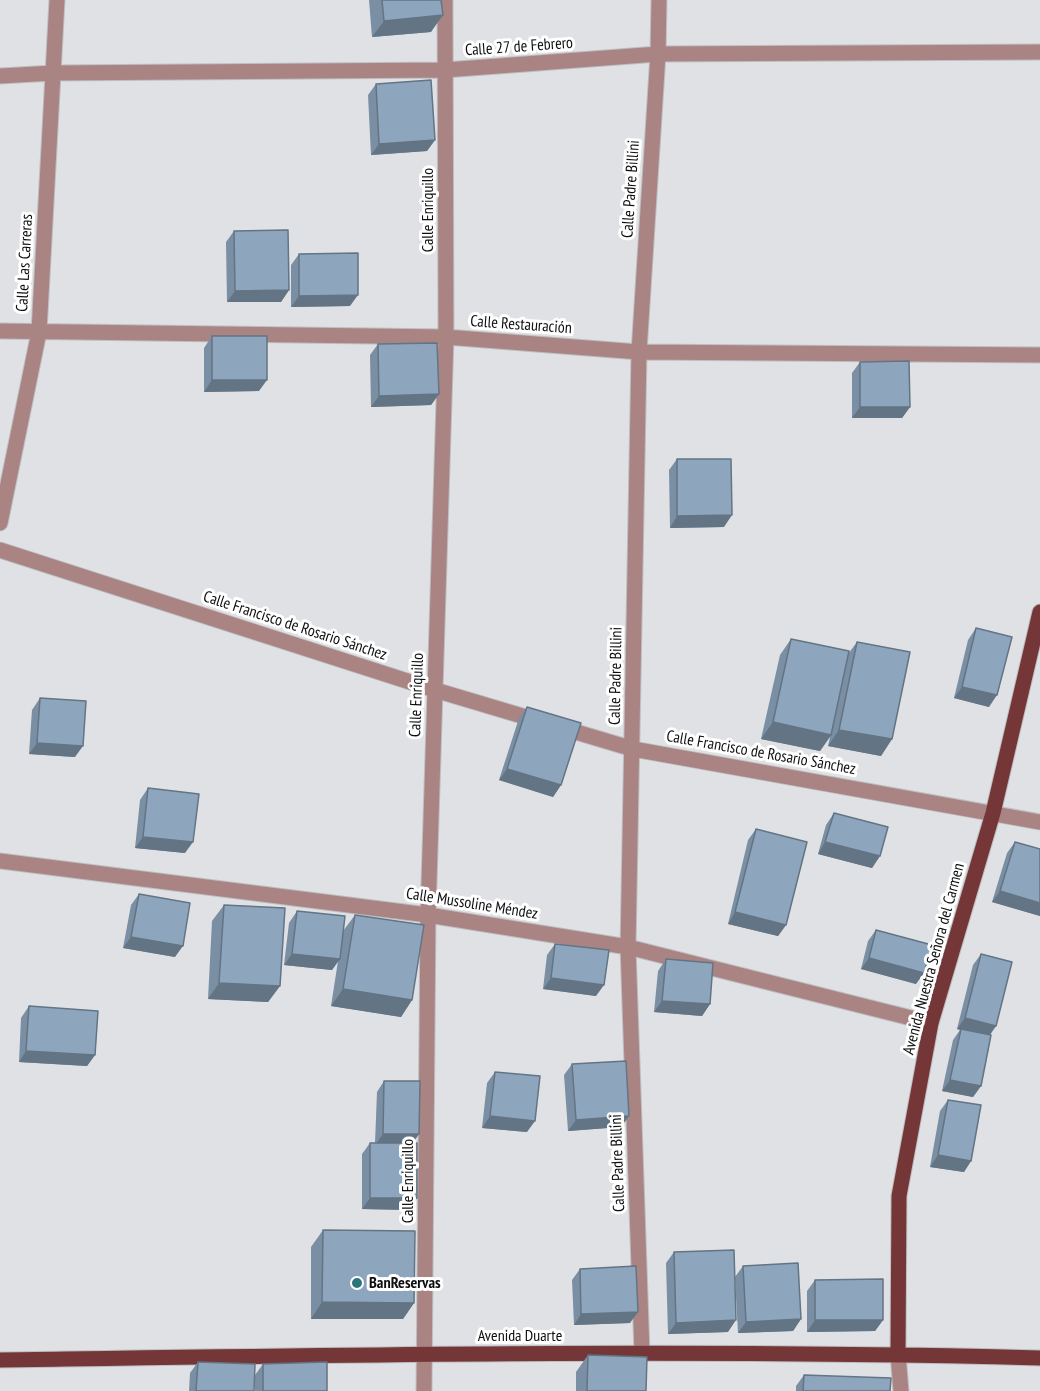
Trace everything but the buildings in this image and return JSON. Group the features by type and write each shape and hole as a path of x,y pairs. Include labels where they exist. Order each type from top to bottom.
{"main road":[{"name":"Avenida Nuestra Señora del Carmen","path":"898,1354 899,1196 931,1023 993,813 1040,612"},
{"name":"Avenida Duarte","path":"0,1360 642,1353 898,1354 1040,1358"}],"street":[{"name":"Calle Las Carreras","path":"0,523 39,332 57,0"},
{"name":"Calle Enriquillo","path":"424,1391 428,915 446,337 445,0"},
{"name":"Calle Padre Billini","path":"642,1353 628,947 639,352 658,54 659,0"},
{"name":"Calle 27 de Febrero","path":"0,76 53,73 445,70 658,54 1040,52"},
{"name":"Calle Restauración","path":"0,331 446,337 639,352 1040,355"},
{"name":"Calle Francisco de Rosario Sánchez","path":"0,550 435,690 633,749 1040,822"},
{"name":"Calle Mussoline Méndez","path":"0,861 428,915 628,947 931,1023"},
{"name":"Avenida Nuestra Señora del Carmen","path":"898,1354 902,1391"}],"place":[{"name":"BanReservas","path":"357,1283"}]}
